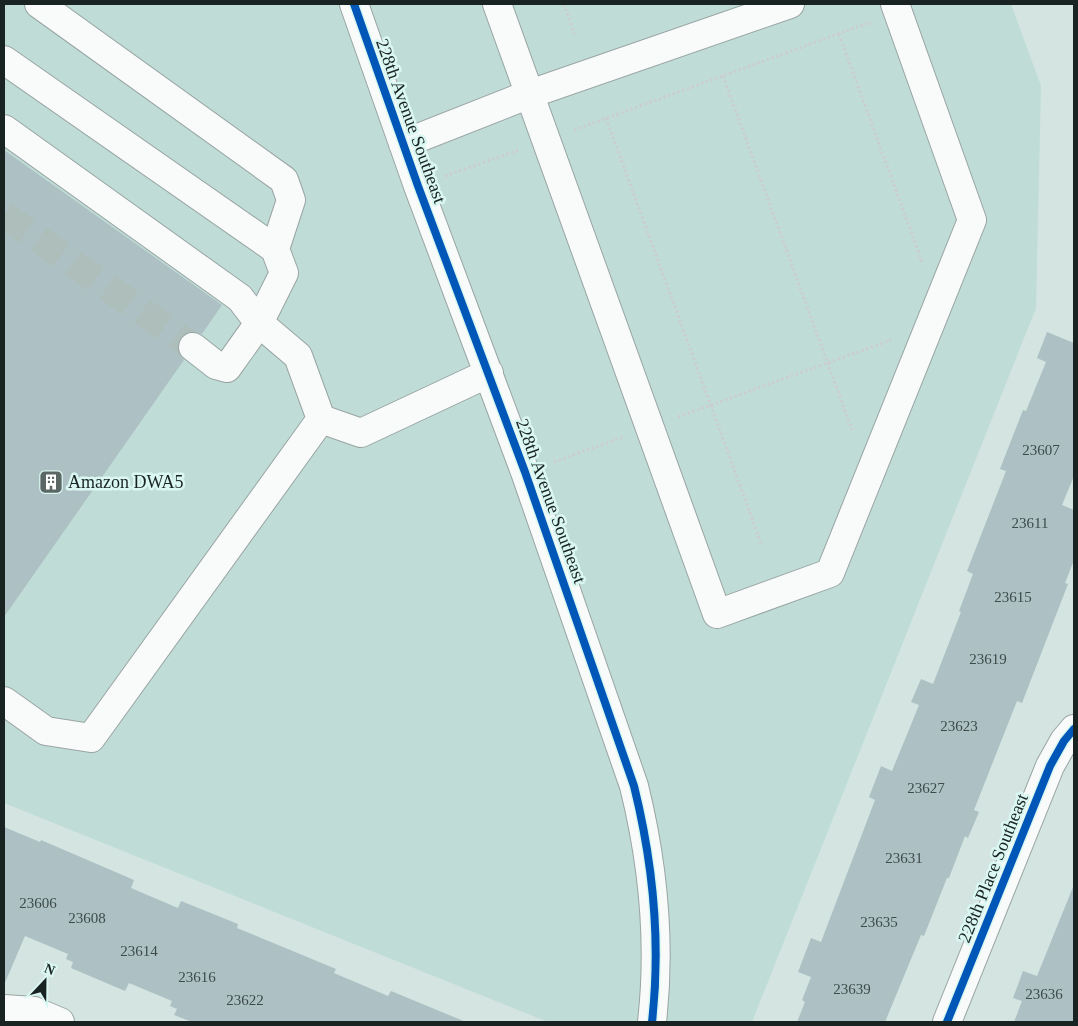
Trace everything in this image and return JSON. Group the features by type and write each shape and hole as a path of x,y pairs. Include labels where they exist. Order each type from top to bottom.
{"street":[{"path":"39,4 284,180 291,200 275,249"},
{"name":"228th Avenue Southeast","path":"354,4 418,186 525,472 624,753 644,827 651,875 655,936 652,1022"},
{"path":"497,4 717,614 830,573 972,220 897,8"},
{"path":"404,144 530,94 790,4"},
{"path":"4,60 275,249 284,273 259,322 227,368 216,365 193,347"},
{"path":"4,129 240,298 259,322 298,356 321,419"},
{"path":"321,419 361,433 489,373"},
{"path":"4,701 46,731 91,738 321,419"},
{"name":"228th Place Southeast","path":"947,1022 1050,766 1064,741 1074,729"},
{"path":"4,1009 34,1011 60,1022"}],"path":[{"path":"564,4 574,34"},
{"path":"418,186 839,34 897,8"},
{"path":"839,34 922,262"},
{"path":"723,76 852,430"},
{"path":"606,118 762,546"},
{"path":"525,472 893,340"}],"shaded area":[{"path":"4,4 1011,4 1041,86 1036,308 752,1022 548,1022 4,803"}],"building":[{"name":"Amazon DWA5","path":"4,150 222,305 202,334 188,332 180,338 178,352 184,360 4,617"},
{"path":"1047,332 1074,343 1074,476 1062,505 1074,510 1074,560 1065,583 1068,584 1022,703 1017,701 974,810 979,812 968,838 965,836 949,878 947,878 924,936 921,935 885,1022 797,1022 805,1002 802,1000 811,977 798,972 811,938 821,942 875,800 869,797 881,766 892,771 919,705 911,702 921,679 933,684 961,612 959,611 973,574 967,571 1006,471 1000,469 1023,410 1026,411 1046,362 1037,358"},
{"path":"4,827 40,842 41,840 134,880 131,888 178,908 181,901 238,924 237,928 336,969 334,973 388,996 391,991 466,1022 192,1022 174,1015 177,1009 170,1006 172,1001 129,983 125,991 71,968 73,962 66,959 68,954 25,936 4,985"},
{"path":"1073,887 1074,1022 1014,1022 1022,1001 1013,998 1023,971 1037,976"}],"tunnel":[{"path":"4,215 193,347"}],"cycle path":[{"path":"354,4 418,186 525,472 634,786 646,844 654,903 656,963 652,1022"},
{"path":"947,1022 1050,766 1064,741 1074,729"}],"place":[{"name":"Amazon DWA5","path":"51,482"}]}
